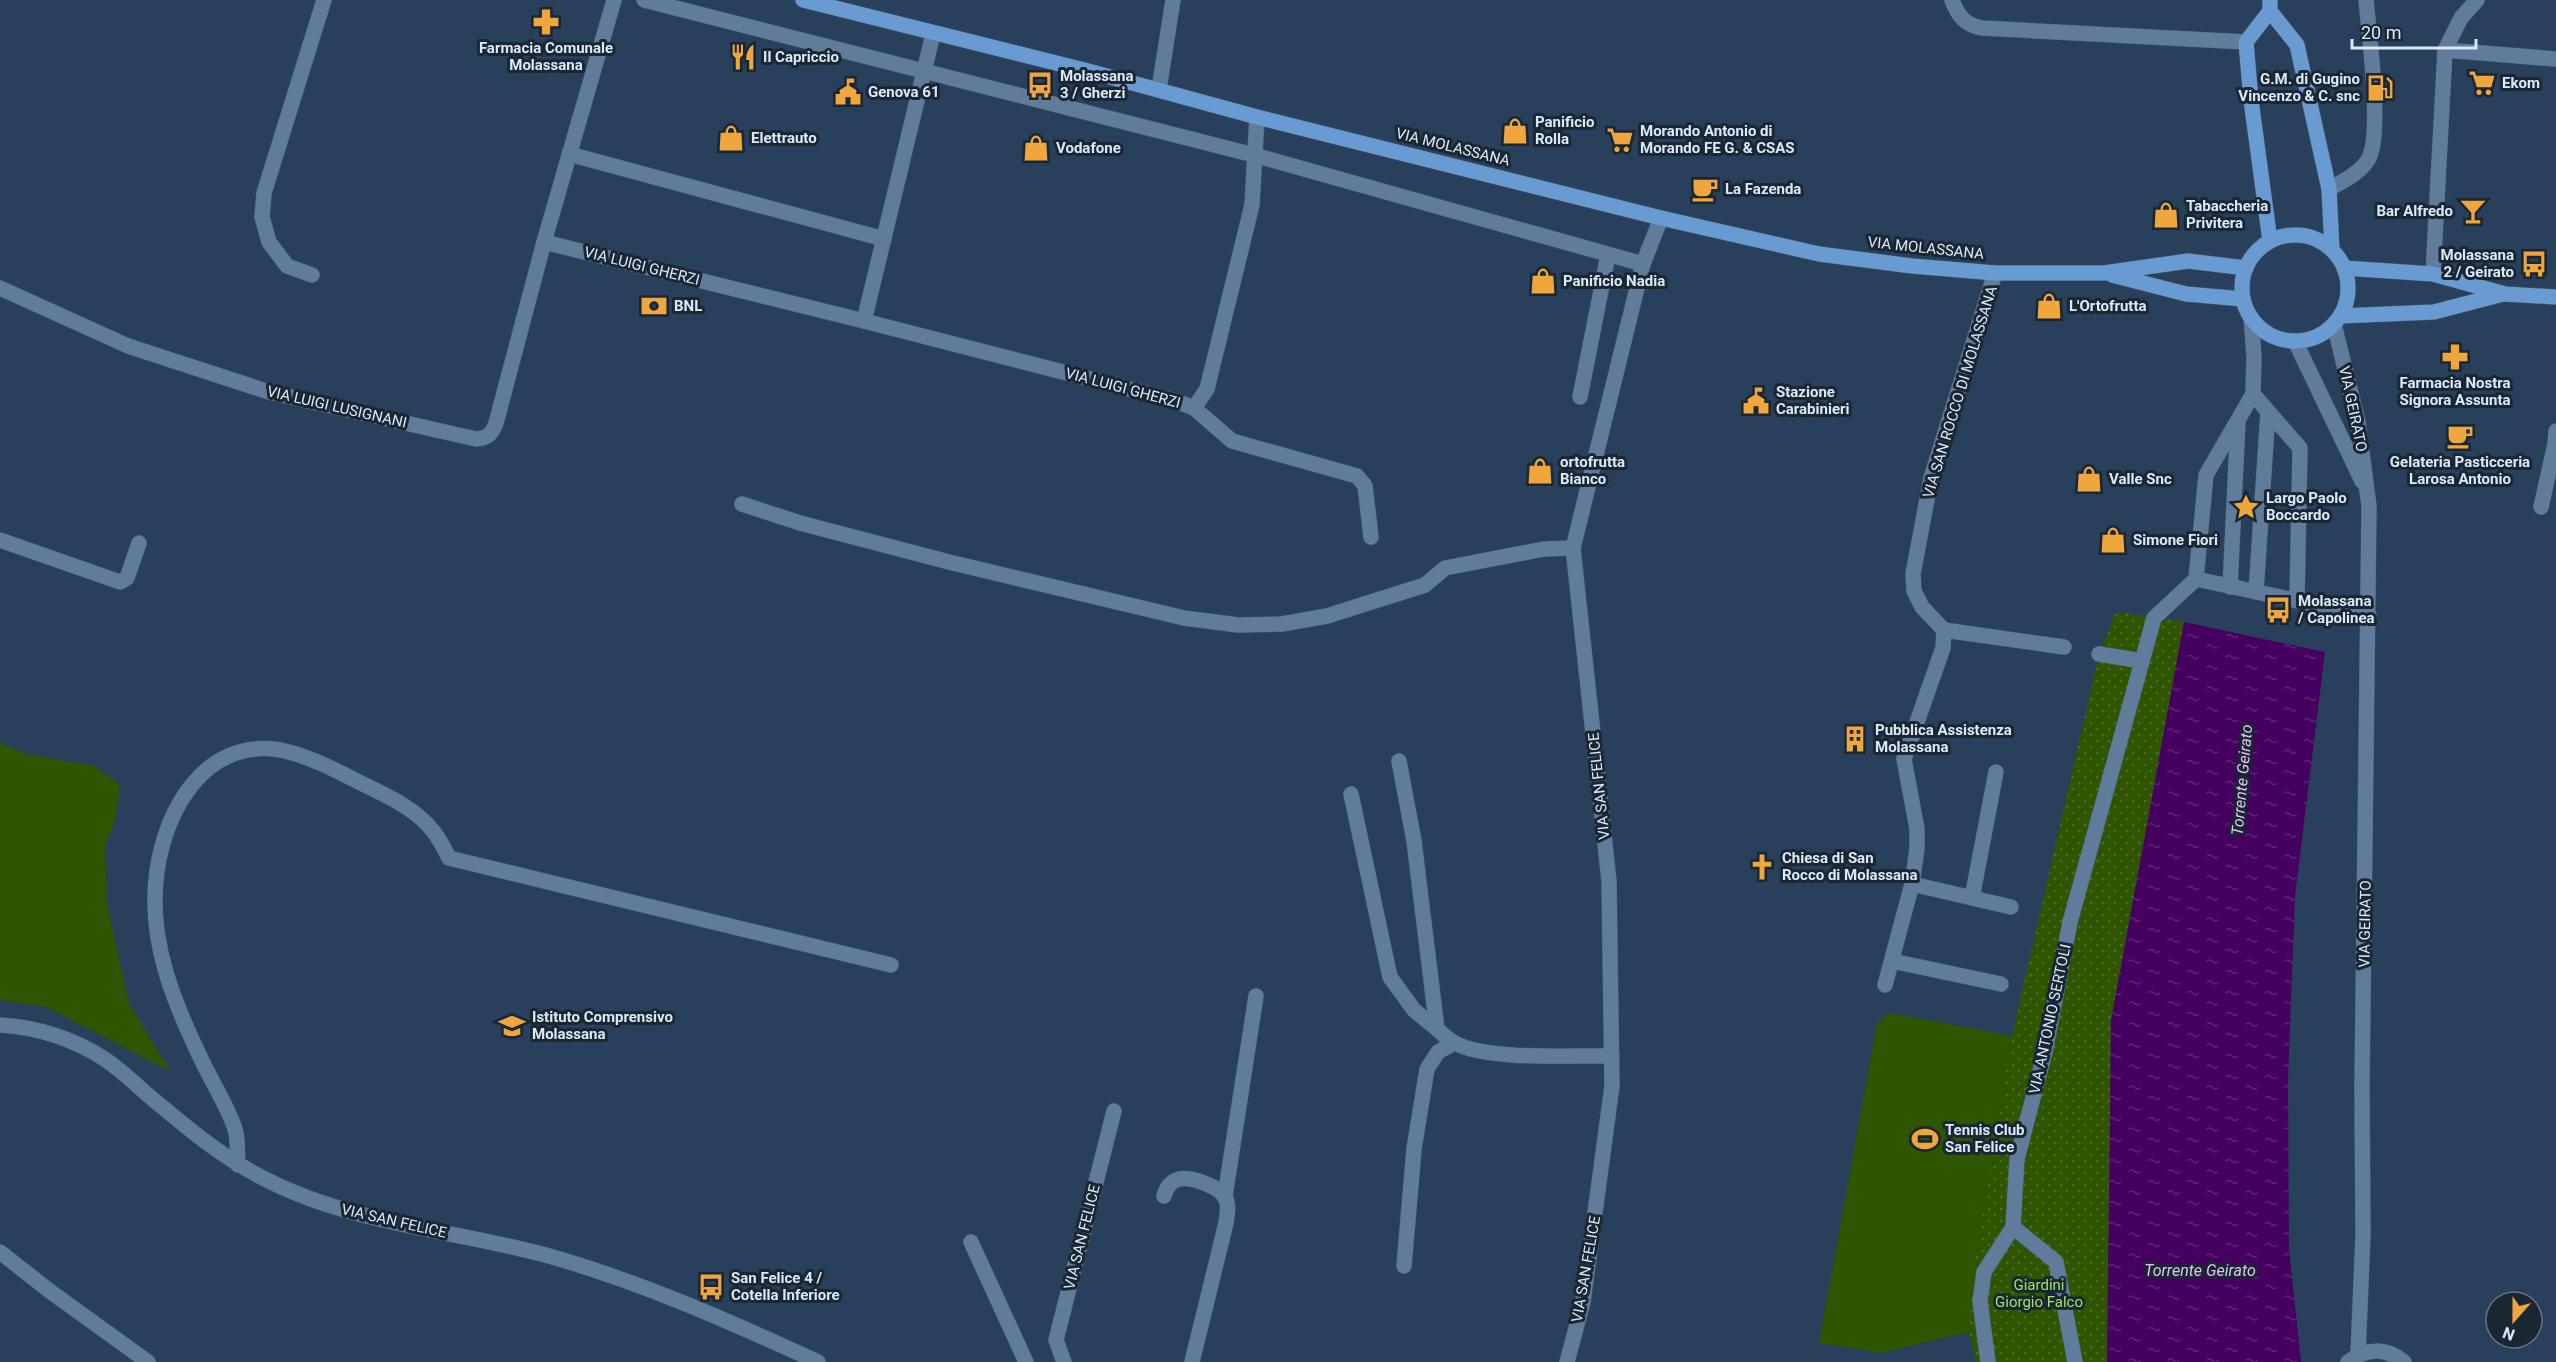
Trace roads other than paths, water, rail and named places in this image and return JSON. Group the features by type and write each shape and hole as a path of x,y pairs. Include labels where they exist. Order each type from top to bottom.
{"main road":[{"name":"VIA MOLASSANA","path":"803,0 1159,89 1257,117 1661,218 1819,254 1912,266 1995,273 2104,273 2188,261 2246,268"},
{"path":"2270,241 2251,100 2246,42 2270,5 2297,45 2329,189 2332,250"},
{"path":"2286,235 2302,235 2318,240 2332,250 2349,280 2349,293 2337,320 2316,336 2295,341 2270,334 2251,317 2243,298 2242,282 2246,268 2256,252 2270,241 2286,235"},
{"path":"2344,268 2433,274 2505,294 2556,297"},
{"name":"VIA MOLASSANA","path":"2104,273 2186,294 2243,298"},
{"path":"2337,320 2434,312 2505,294"}],"street":[{"path":"312,275 287,266 269,242 262,217 264,193 324,0"},
{"path":"544,242 614,0"},
{"path":"645,0 1254,155 1643,264"},
{"path":"1159,89 1173,0"},
{"path":"1952,0 1961,19 1971,26 1982,28 2246,42"},
{"path":"2329,189 2360,170 2374,143 2372,68 2366,0"},
{"path":"2433,274 2445,50 2461,18 2477,0"},
{"path":"864,321 933,34"},
{"path":"2445,50 2556,59"},
{"name":"VIA LUIGI GHERZI","path":"544,242 864,321 1176,401 1194,408 1207,389 1252,205 1257,117"},
{"path":"569,154 884,240"},
{"name":"VIA SAN FELICE","path":"1567,1362 1583,1302 1612,1086 1609,881 1573,548 1643,264 1661,218"},
{"name":"VIA LUIGI LUSIGNANI","path":"0,288 128,346 269,392 476,439 485,438 492,433 496,423 544,242"},
{"path":"1580,397 1608,255"},
{"name":"VIA SAN ROCCO DI MOLASSANA","path":"1944,630 1922,607 1914,591 1913,574 1931,478 1995,273"},
{"path":"2251,317 2254,357 2253,394 2206,475 2196,579 2369,616"},
{"name":"VIA GEIRATO","path":"2337,320 2358,422 2368,495 2369,616 2362,1086 2363,1235 2353,1358 2384,1351 2404,1362"},
{"name":"VIA GEIRATO","path":"2295,341 2368,495"},
{"path":"2253,394 2300,448 2297,601"},
{"path":"1194,408 1232,441 1357,476 1365,486 1369,503 1371,537"},
{"path":"2256,592 2268,412"},
{"path":"2230,587 2238,420"},
{"path":"2541,507 2556,431"},
{"path":"742,504 800,523 950,562 1184,618 1238,625 1282,624 1327,616 1425,585 1445,568 1544,549 1573,548"},
{"path":"0,540 120,582 127,578 140,543"},
{"name":"VIA ANTONIO SERTOLI","path":"2013,1227 2017,1159 2045,1052 2070,922 2154,618 2196,579"},
{"path":"1885,985 1912,884 1917,829 1904,759 1943,648 1944,630 2064,647"},
{"path":"2099,654 2142,661"},
{"path":"238,1164 236,1131 184,1024 159,949 154,916 157,872 166,827 177,804 192,784 212,766 239,752 273,749 337,771 406,807 433,830 449,858 891,965"},
{"path":"1399,761 1414,841 1437,1029"},
{"path":"1972,898 1996,772"},
{"path":"1351,794 1390,977 1414,1010 1455,1043 1474,1050 1517,1055 1612,1056"},
{"path":"1912,884 2011,907"},
{"path":"1892,961 2001,984"},
{"path":"1192,1362 1226,1223 1228,1208 1225,1196 1256,996"},
{"name":"VIA SAN FELICE","path":"0,1025 22,1026 49,1033 107,1060 204,1142 238,1164 290,1191 327,1205 548,1256 621,1280 764,1337 818,1362"},
{"path":"1404,1266 1414,1149 1427,1070 1438,1052 1455,1043"},
{"name":"VIA SAN FELICE","path":"1064,1362 1056,1340 1114,1111"},
{"path":"1164,1196 1167,1186 1175,1179 1185,1177 1216,1188 1225,1196"},
{"path":"1988,1362 1980,1301 1984,1272 2013,1227 2056,1262 2075,1362"},
{"path":"971,1242 1026,1362"},
{"path":"0,1252 148,1362"}],"water":[{"name":"Torrente Geirato","path":"2184,622 2325,652 2295,896 2288,1080 2289,1249 2301,1362 2107,1362 2111,1021"}],"place":[{"name":"Farmacia Comunale Molassana","path":"546,22"},
{"name":"Il Capriccio","path":"743,57"},
{"name":"Ekom","path":"2482,83"},
{"name":"Molassana 3 / Gherzi","path":"1040,85"},
{"name":"G.M. di Gugino Vincenzo & C. snc","path":"2380,88"},
{"name":"Genova 61","path":"848,92"},
{"name":"Panificio Rolla","path":"1515,131"},
{"name":"Elettrauto","path":"731,138"},
{"name":"Morando Antonio di Morando FE G. & CSAS","path":"1620,140"},
{"name":"Vodafone","path":"1036,148"},
{"name":"La Fazenda","path":"1705,189"},
{"name":"Bar Alfredo","path":"2473,211"},
{"name":"Tabaccheria Privitera","path":"2166,215"},
{"name":"Molassana 2 / Geirato","path":"2534,264"},
{"name":"Panificio Nadia","path":"1543,281"},
{"name":"BNL","path":"654,306"},
{"name":"L'Ortofrutta","path":"2049,306"},
{"name":"Farmacia Nostra Signora Assunta","path":"2455,357"},
{"name":"Stazione Carabinieri","path":"1756,401"},
{"name":"Gelateria Pasticceria Larosa Antonio","path":"2460,436"},
{"name":"ortofrutta Bianco","path":"1540,471"},
{"name":"Valle Snc","path":"2089,479"},
{"name":"Largo Paolo Boccardo","path":"2246,507"},
{"name":"Simone Fiori","path":"2113,540"},
{"name":"Molassana / Capolinea","path":"2278,610"},
{"name":"Pubblica Assistenza Molassana","path":"1855,739"},
{"name":"Chiesa di San Rocco di Molassana","path":"1762,867"},
{"name":"Istituto Comprensivo Molassana","path":"512,1026"},
{"name":"Tennis Club San Felice","path":"1925,1139"},
{"name":"San Felice 4 / Cotella Inferiore","path":"711,1287"}],"park label":[{"name":"Giardini Giorgio Falco","path":"2039,1294"}]}
